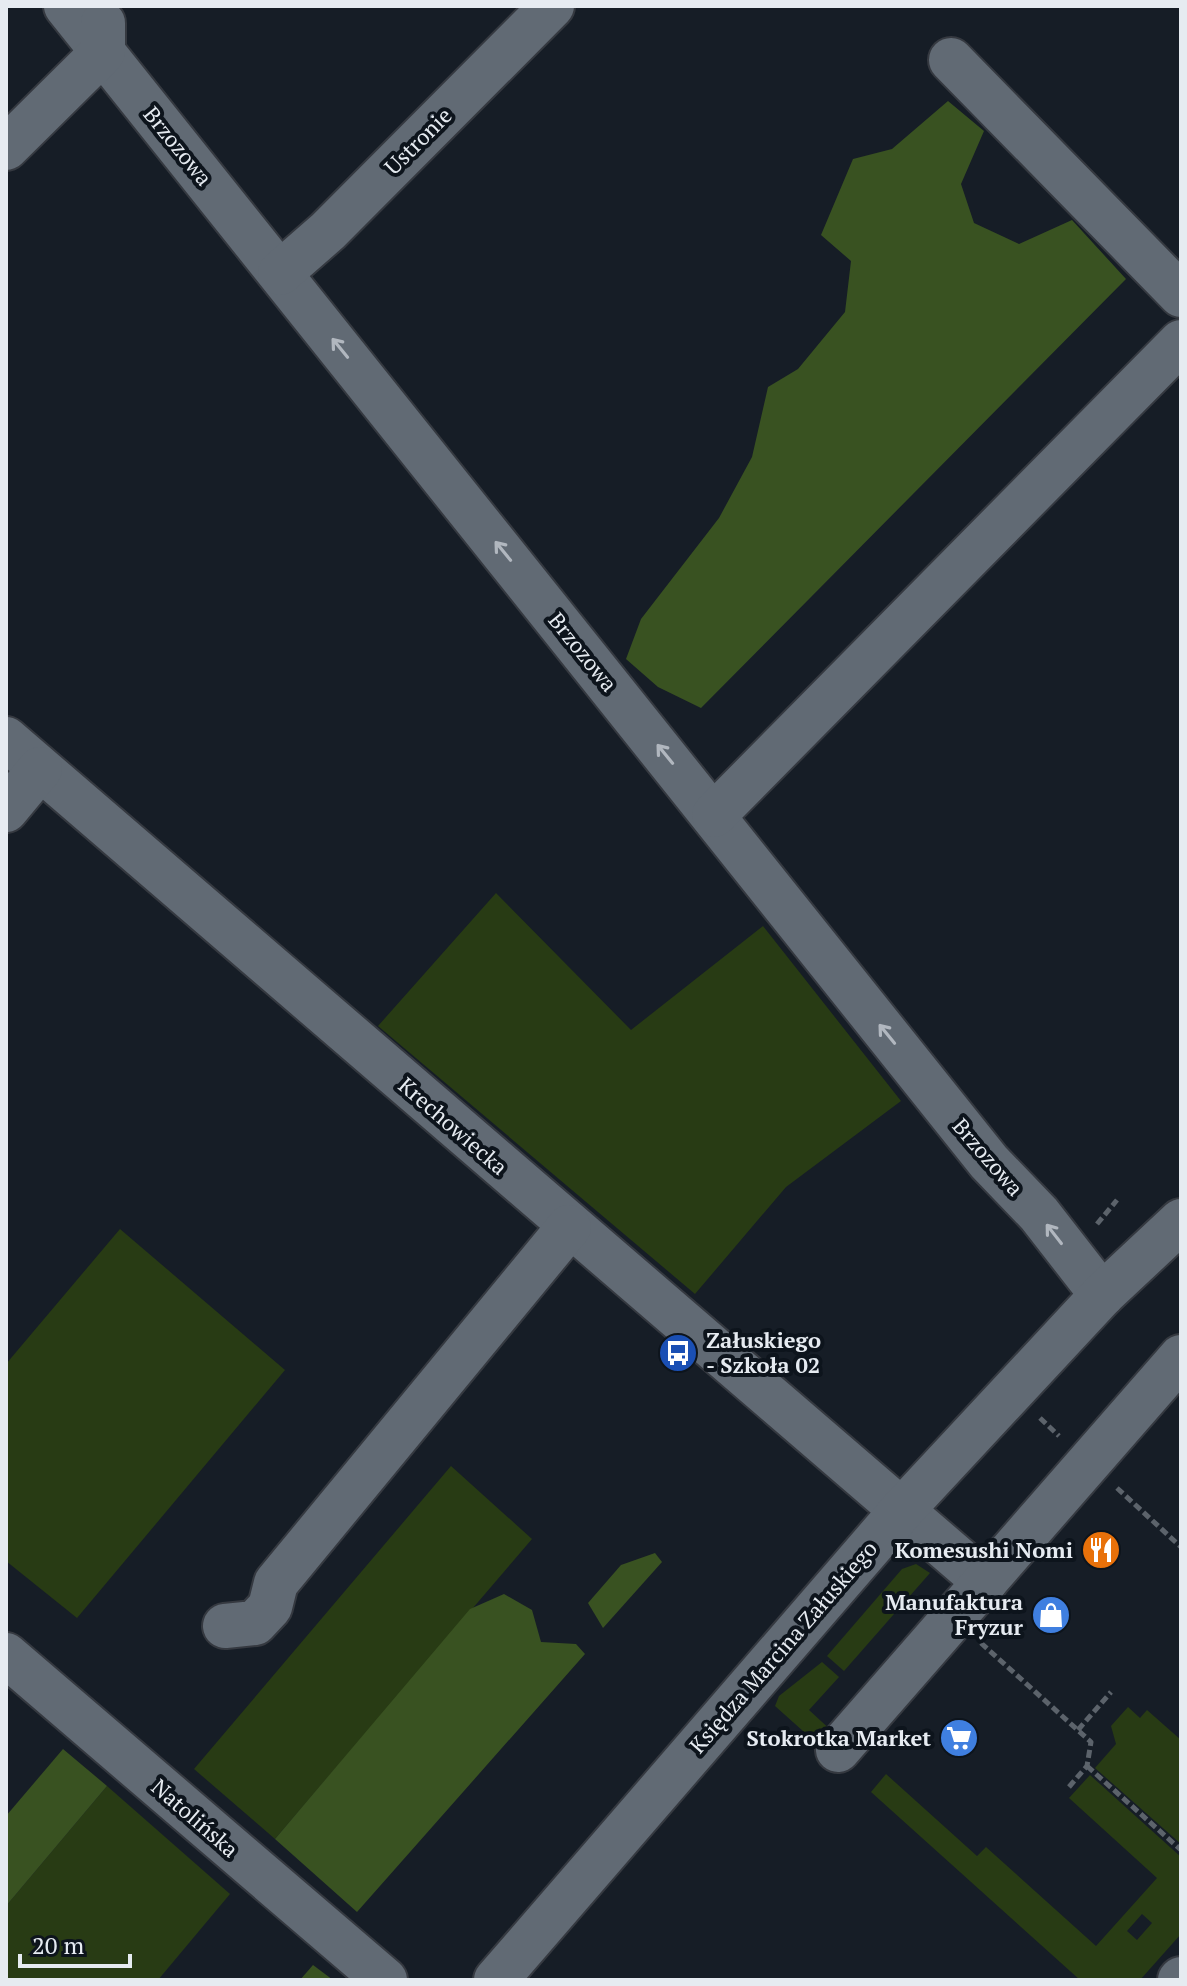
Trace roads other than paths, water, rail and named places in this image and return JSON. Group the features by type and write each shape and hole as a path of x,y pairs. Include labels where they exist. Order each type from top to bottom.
{"street":[{"name":"Brzozowa","path":"66,6 989,1162 1039,1214 1102,1295"},
{"path":"6,148 103,52 105,6"},
{"name":"Ustronie","path":"280,273 328,231 552,6"},
{"path":"951,60 1181,295"},
{"path":"714,815 1172,351"},
{"name":"Krechowiecka","path":"6,739 569,1227 985,1582"},
{"path":"6,810 40,769"},
{"name":"Księdza Marcina Załuskiego","path":"496,1980 902,1510 1102,1295 1181,1221"},
{"path":"225,1626 255,1623 270,1607 276,1583 569,1227"},
{"path":"838,1750 1181,1357"},
{"name":"Natolińska","path":"10,1667 385,1980"}],"place":[{"name":"Załuskiego - Szkoła 02","path":"678,1353"},
{"name":"Komesushi Nomi","path":"1101,1550"},
{"name":"Manufaktura Fryzur","path":"1051,1615"},
{"name":"Stokrotka Market","path":"959,1738"}]}
